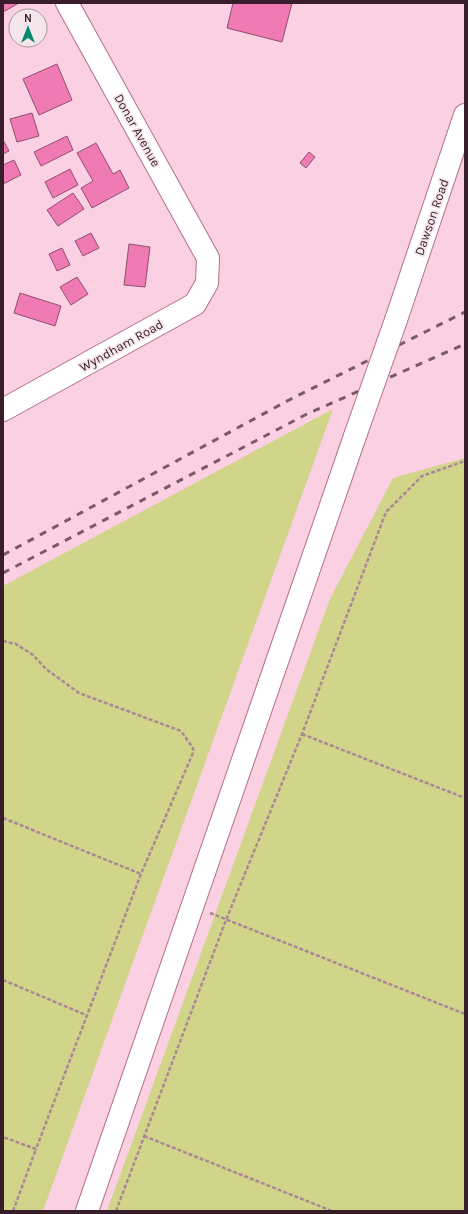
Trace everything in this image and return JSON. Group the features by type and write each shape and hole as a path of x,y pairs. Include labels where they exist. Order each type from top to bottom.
{"street":[{"name":"Donar Avenue","path":"75,7 208,258"},
{"name":"Dawson Road","path":"86,1211 396,320 465,115"},
{"name":"Wyndham Road","path":"3,410 195,304 207,283 208,258"}],"path":[{"path":"116,1211 226,920 302,734 386,512 422,476 465,461"},
{"path":"3,641 16,644 33,655 46,669 79,693 182,732 188,739 193,753 141,874 13,1211"},
{"path":"302,734 465,798"},
{"path":"3,818 141,874"},
{"path":"193,906 465,1014"},
{"path":"3,980 86,1016"},
{"path":"144,1136 332,1211"},
{"path":"3,1137 36,1150"}],"green space":[{"path":"333,409 43,1211 3,1211 3,586"},
{"path":"465,458 465,1211 107,1211 330,599 393,478"}],"building":[{"path":"3,3 19,3 8,8 3,12"},
{"path":"233,3 292,3 282,42 227,28"},
{"path":"57,64 72,100 39,115 23,79"},
{"path":"32,113 39,136 17,142 10,119"},
{"path":"67,136 73,150 41,166 34,152"},
{"path":"3,140 9,151 3,154"},
{"path":"96,143 113,174 120,170 129,188 92,208 81,188 93,181 77,153"},
{"path":"309,152 315,157 306,168 300,163"},
{"path":"14,160 21,175 3,184 3,165"},
{"path":"70,169 78,185 53,198 45,182"},
{"path":"73,193 84,209 58,226 47,210"},
{"path":"91,233 99,248 83,256 75,241"},
{"path":"129,244 150,247 145,287 124,285"},
{"path":"62,248 70,265 57,271 49,254"},
{"path":"77,277 88,294 71,305 60,287"},
{"path":"20,293 61,306 55,326 14,313"}],"railway":[{"path":"3,555 289,400 465,312"},
{"path":"3,573 307,414 465,344"}]}
